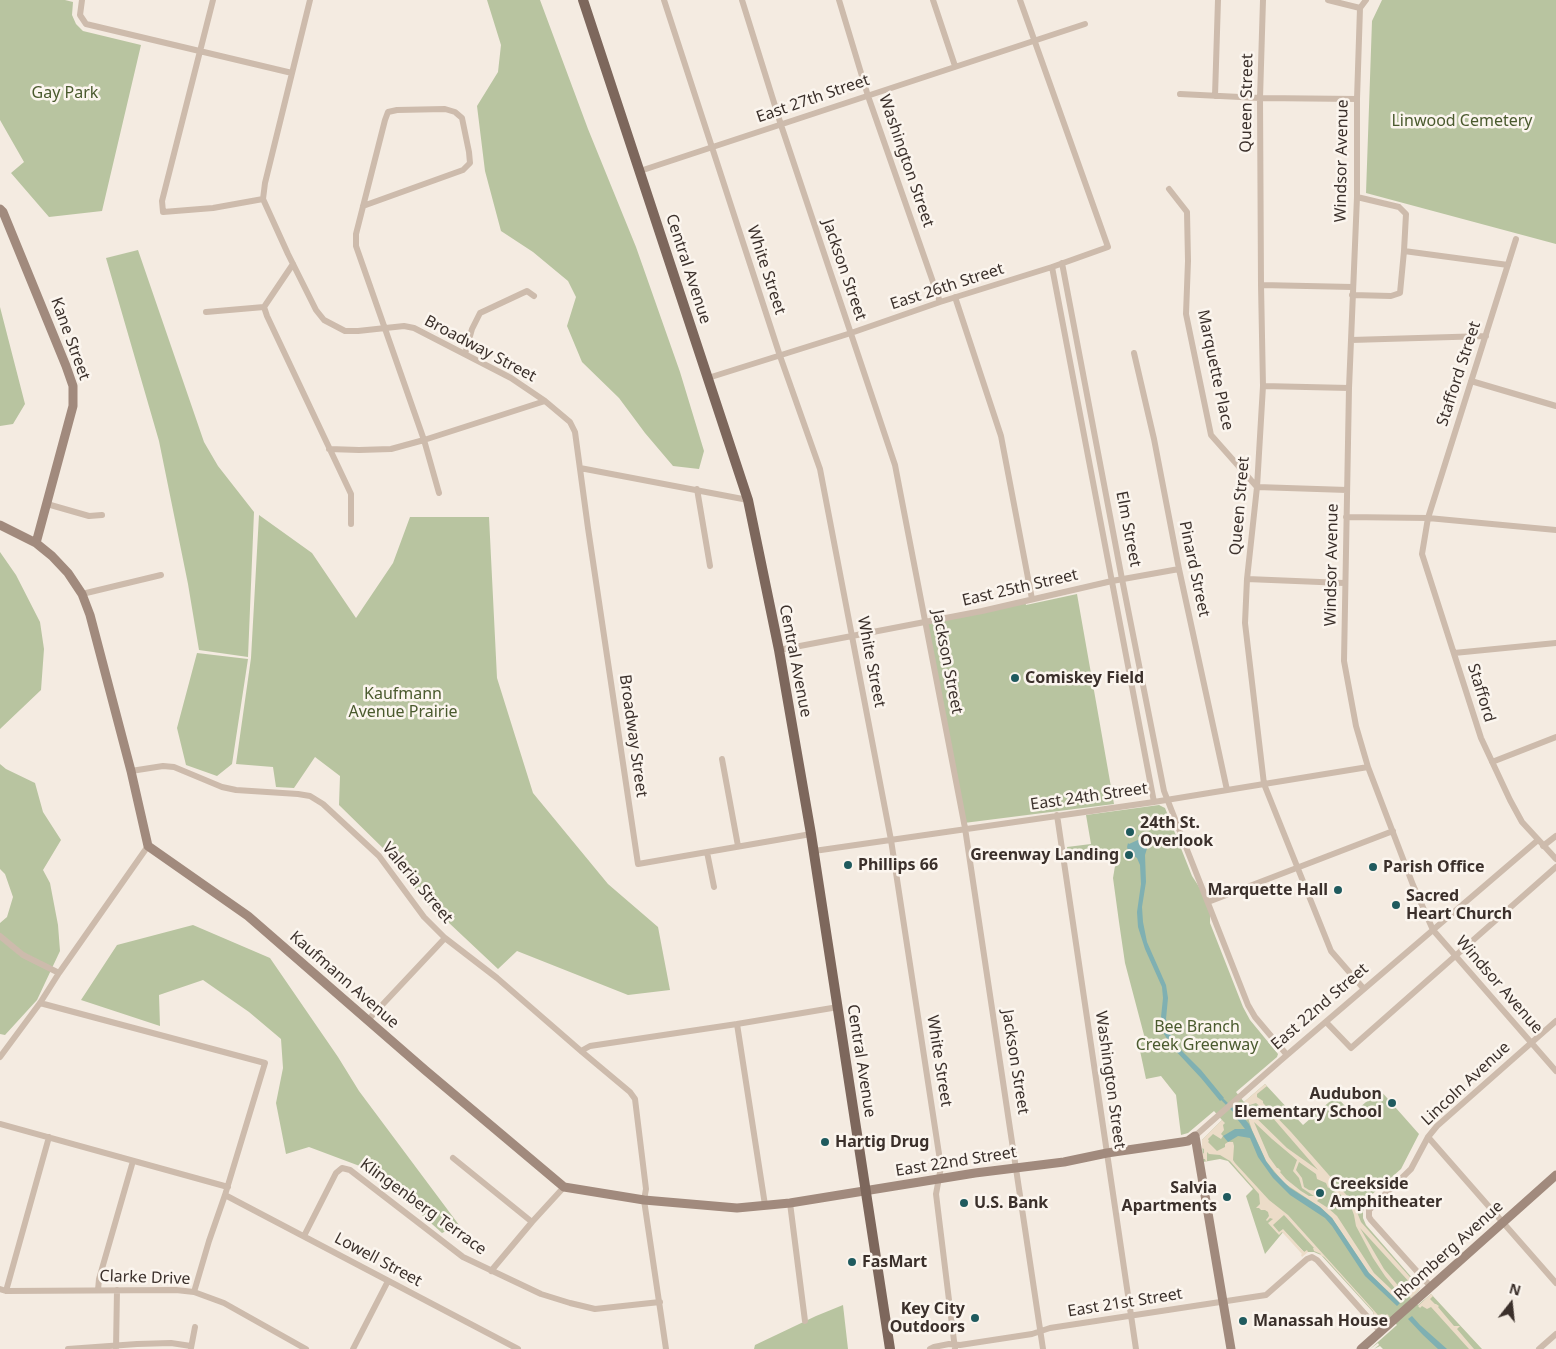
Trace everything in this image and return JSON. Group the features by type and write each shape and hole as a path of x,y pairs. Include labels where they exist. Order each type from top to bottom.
{"main road":[{"name":"Central Avenue","path":"583,0 748,500 779,650 814,851 890,1349"},
{"name":"Kane Street","path":"0,209 3,212 73,386 73,406 36,543"},
{"path":"0,525 36,543 52,556 68,573 82,594 90,615 131,771 148,846"},
{"name":"Kaufmann Avenue","path":"148,846 248,916 564,1187"},
{"path":"1195,1136 1231,1349"},
{"name":"East 22nd Street","path":"866,1192 1188,1141 1195,1136"},
{"name":"Rhomberg Avenue","path":"1362,1349 1556,1175"},
{"path":"564,1187 644,1200 736,1208 790,1203 866,1192"}],"street":[{"path":"82,0 80,16 86,24 292,73"},
{"path":"213,0 162,201 163,212 213,208 263,200 265,184 310,0"},
{"name":"White Street","path":"664,0 780,356 820,469 891,840 941,1167 936,1194 954,1346"},
{"name":"Jackson Street","path":"742,0 781,125 894,465 965,828 1043,1349"},
{"name":"Washington Street","path":"839,0 868,96 940,302"},
{"path":"933,0 955,66"},
{"path":"1020,0 1034,41"},
{"name":"Queen Street","path":"1215,96 1218,0"},
{"name":"Queen Street","path":"1264,0 1260,98 1260,285 1263,386 1257,487 1247,579 1245,623 1264,784 1331,951 1364,989"},
{"path":"1328,0 1360,8"},
{"path":"1356,0 1360,8"},
{"path":"1360,8 1366,0"},
{"name":"Windsor Avenue","path":"1360,8 1357,99 1357,197 1352,287 1344,583 1344,661 1356,726 1368,767 1432,930 1556,1072"},
{"name":"East 27th Street","path":"640,170 1085,24"},
{"name":"East 26th Street","path":"708,378 851,333 1108,246 1034,41"},
{"path":"1180,94 1260,98 1357,99"},
{"path":"363,206 463,170 470,163 462,118 455,112 445,109 397,110 388,112 385,120 363,206 356,234 356,246 424,440 439,493"},
{"name":"Marquette Place","path":"1169,189 1187,212 1186,314 1211,435 1257,487"},
{"path":"1352,295 1391,296 1400,292 1406,214 1399,208 1357,197"},
{"name":"Broadway Street","path":"263,200 316,310 324,320 345,331 404,326 414,328 511,378 545,401 570,422 575,432 638,864 707,852"},
{"name":"Stafford Street","path":"1428,518 1516,239"},
{"path":"1404,251 1508,265"},
{"name":"Elm Street","path":"1062,263 1122,579 1167,800 1250,1010 1287,1055"},
{"path":"264,307 293,264"},
{"name":"Elm Street","path":"1052,266 1154,802"},
{"path":"1260,285 1352,287"},
{"path":"465,354 472,329 480,313 527,291 534,296"},
{"path":"955,297 1001,436 1032,599"},
{"path":"206,312 264,307"},
{"path":"264,307 351,494 351,524"},
{"path":"1351,340 1486,336"},
{"name":"Pinard Street","path":"1134,353 1154,439 1227,790"},
{"path":"1471,382 1556,406"},
{"path":"1263,386 1349,388"},
{"path":"329,449 391,449 545,401"},
{"path":"580,468 748,500"},
{"path":"1257,487 1347,490"},
{"path":"697,489 710,566"},
{"path":"47,504 89,516 102,515"},
{"path":"1346,517 1428,518 1556,530"},
{"name":"Stafford","path":"1428,518 1422,554 1481,738 1522,822 1556,860"},
{"name":"East 25th Street","path":"779,650 982,611 1122,579 1180,569"},
{"path":"82,594 161,575"},
{"path":"1247,579 1344,583"},
{"path":"1454,653 1556,643"},
{"path":"1492,762 1556,737"},
{"path":"722,759 738,846"},
{"name":"Valeria Street","path":"131,771 163,766 174,767 222,787 236,790 310,796 322,804 379,856 424,917 445,938 497,978 630,1092 635,1099 646,1189 644,1200 666,1349"},
{"name":"East 24th Street","path":"814,851 1154,802 1368,767"},
{"name":"Washington Street","path":"1057,815 1136,1349"},
{"path":"1208,902 1393,831"},
{"path":"714,887 707,852 811,834"},
{"path":"1543,846 1556,836"},
{"name":"East 22nd Street","path":"1195,1136 1538,840"},
{"path":"0,1057 40,1003 148,846"},
{"path":"1326,1022 1351,1048 1556,867"},
{"path":"0,936 23,954 59,973"},
{"path":"368,1020 445,938"},
{"path":"40,1003 265,1063 228,1187 208,1241 194,1292"},
{"path":"581,1051 590,1046 838,1007"},
{"name":"Lincoln Avenue","path":"1431,1287 1371,1220 1368,1213 1371,1207 1411,1169 1428,1137 1437,1126 1556,1021"},
{"path":"737,1024 765,1205"},
{"path":"0,1124 228,1187"},
{"path":"3,1290 49,1137"},
{"path":"1428,1137 1556,1283"},
{"path":"453,1158 532,1222"},
{"path":"98,1290 99,1279 133,1161"},
{"name":"Klingenberg Terrace","path":"304,1236 336,1173 342,1168 350,1170 463,1257 540,1294 595,1309 660,1302"},
{"path":"491,1272 564,1187"},
{"name":"Lowell Street","path":"225,1195 518,1349"},
{"path":"790,1203 805,1320"},
{"name":"East 21st Street","path":"930,1349 1032,1334 1050,1328 1266,1295 1307,1259 1312,1257 1318,1260 1381,1332"},
{"path":"353,1349 388,1281"},
{"name":"Clarke Drive","path":"3,1290 176,1290 194,1292 224,1303 306,1349"},
{"path":"116,1348 117,1290"},
{"path":"68,1349 116,1348 137,1344 171,1343 191,1347 195,1327"},
{"path":"1539,1349 1556,1334"}],"green space":[{"name":"Gay Park","path":"0,0 65,0 73,2 72,15 76,24 83,31 141,45 102,211 49,217 11,173 24,162 0,120"},
{"path":"487,0 540,0 588,129 636,247 680,372 704,451 699,469 673,466 619,398 582,362 567,326 576,297 568,281 533,252 501,231 485,171 477,106 498,72 501,45"},
{"name":"Linwood Cemetery","path":"1382,0 1556,0 1556,244 1366,193 1372,21"},
{"path":"138,250 204,442 218,466 254,512 248,657 199,650 188,584 159,441 106,258"},
{"path":"0,307 25,404 13,424 0,426"},
{"name":"Kaufmann Avenue Prairie","path":"259,515 312,553 356,618 393,563 410,517 489,517 497,678 533,793 608,884 658,927 670,990 628,995 517,951 498,969 431,906 427,905 390,855 339,805 340,776 315,757 294,788 276,787 273,767 236,764 251,658"},
{"path":"0,552 16,575 40,622 44,649 41,690 0,729"},
{"path":"1077,594 1114,804 964,823 926,622 1025,601 1026,605"},
{"path":"197,653 248,659 232,764 217,776 186,765 177,728"},
{"path":"0,764 6,769 35,783 43,812 61,840 43,870 50,883 58,925 60,951 37,1000 5,1035 0,1034 0,923 7,917 13,897 5,874 0,869"},
{"name":"Bee Branch Creek Greenway","path":"1159,805 1165,808 1192,876 1205,896 1210,910 1210,923 1243,1007 1250,1020 1278,1054 1277,1057 1236,1092 1244,1102 1265,1084 1303,1125 1336,1096 1352,1114 1380,1090 1419,1134 1401,1169 1361,1204 1362,1206 1365,1205 1363,1218 1366,1225 1420,1287 1411,1298 1418,1305 1431,1294 1482,1349 1383,1349 1380,1346 1374,1349 1379,1345 1378,1343 1370,1349 1397,1325 1389,1317 1382,1323 1379,1323 1374,1318 1373,1312 1321,1255 1314,1252 1304,1252 1284,1231 1265,1254 1246,1196 1253,1189 1228,1161 1220,1159 1203,1162 1202,1140 1222,1120 1214,1111 1188,1133 1181,1135 1176,1095 1161,1076 1146,1079 1139,1046 1143,1041 1144,1035 1125,963 1119,922 1113,878 1115,866 1114,853 1069,861 1067,847 1091,844 1086,815"},
{"path":"193,925 270,958 359,1091 459,1225 442,1233 373,1171 309,1147 286,1154 276,1103 283,1068 281,1039 249,1012 203,980 159,995 160,1026 81,1000 117,945"},
{"path":"843,1305 848,1349 754,1349 755,1345"}],"shaded area":[{"path":"1265,1084 1267,1086 1257,1094 1257,1097 1263,1101 1291,1132 1356,1208 1363,1203 1364,1205 1357,1212 1361,1222 1420,1287 1411,1298 1408,1295 1412,1285 1360,1228 1384,1269 1407,1296 1400,1303 1369,1273 1332,1218 1320,1207 1284,1183 1266,1161 1242,1108 1244,1106 1287,1148 1318,1170 1272,1117 1256,1103 1250,1105 1244,1102","holes":["1254,1122 1297,1160 1293,1171 1299,1178 1302,1188 1314,1196 1309,1196 1301,1191 1280,1172 1269,1157","1299,1162 1316,1174 1317,1179 1326,1183 1328,1188 1332,1186 1334,1191 1340,1194 1351,1207 1356,1226 1373,1258 1402,1297 1374,1273 1337,1216 1317,1201 1322,1199 1323,1193 1304,1187 1302,1178 1296,1170"]},
{"path":"1222,1120 1225,1123 1221,1134 1223,1136 1221,1139 1213,1134 1208,1139 1208,1142 1217,1151 1225,1147 1225,1144 1228,1142 1233,1142 1233,1160 1235,1163 1269,1200 1288,1215 1378,1315 1382,1314 1385,1316 1387,1314 1389,1316 1382,1323 1378,1322 1374,1317 1373,1311 1324,1257 1314,1251 1314,1248 1284,1215 1273,1225 1279,1232 1283,1229 1304,1252 1307,1250 1308,1252 1302,1257 1302,1254 1282,1232 1279,1235 1268,1223 1273,1219 1266,1220 1269,1216 1268,1212 1256,1208 1260,1204 1259,1194 1230,1161 1220,1155 1207,1152 1207,1161 1203,1159 1204,1149 1202,1148 1202,1140"},
{"path":"1431,1294 1433,1296 1430,1299 1439,1306 1454,1326 1460,1326 1457,1329 1474,1349 1469,1349 1431,1307 1427,1309 1418,1306"}],"water":[{"path":"1138,835 1146,837 1149,842 1145,855 1146,882 1142,907 1143,922 1147,942 1166,985 1168,998 1166,1019 1169,1032 1177,1046 1201,1070 1224,1098 1220,1101 1173,1048 1164,1034 1161,1017 1162,987 1145,949 1138,927 1137,912 1141,884 1140,865 1137,858 1129,853 1127,847 1128,843 1140,839"},
{"path":"1238,1111 1249,1124 1266,1161 1274,1172 1290,1188 1320,1207 1332,1218 1369,1273 1400,1303 1397,1306 1365,1276 1325,1218 1290,1195 1273,1178 1258,1157 1250,1138 1238,1136 1228,1142 1223,1136 1235,1129 1245,1129 1234,1115"},
{"path":"1412,1316 1447,1349 1438,1349 1423,1335 1408,1319"}],"waterway":[{"path":"1221,1098 1237,1114"}],"place":[{"name":"Comiskey Field","path":"1015,678"},
{"name":"24th St. Overlook","path":"1130,832"},
{"name":"Greenway Landing","path":"1129,855"},
{"name":"Phillips 66","path":"848,865"},
{"name":"Parish Office","path":"1373,867"},
{"name":"Marquette Hall","path":"1338,890"},
{"name":"Sacred Heart Church","path":"1396,905"},
{"name":"Audubon Elementary School","path":"1392,1103"},
{"name":"Hartig Drug","path":"825,1142"},
{"name":"Creekside Amphitheater","path":"1320,1193"},
{"name":"Salvia Apartments","path":"1227,1197"},
{"name":"U.S. Bank","path":"964,1203"},
{"name":"FasMart","path":"852,1262"},
{"name":"Key City Outdoors","path":"975,1318"},
{"name":"Manassah House","path":"1243,1321"}]}
